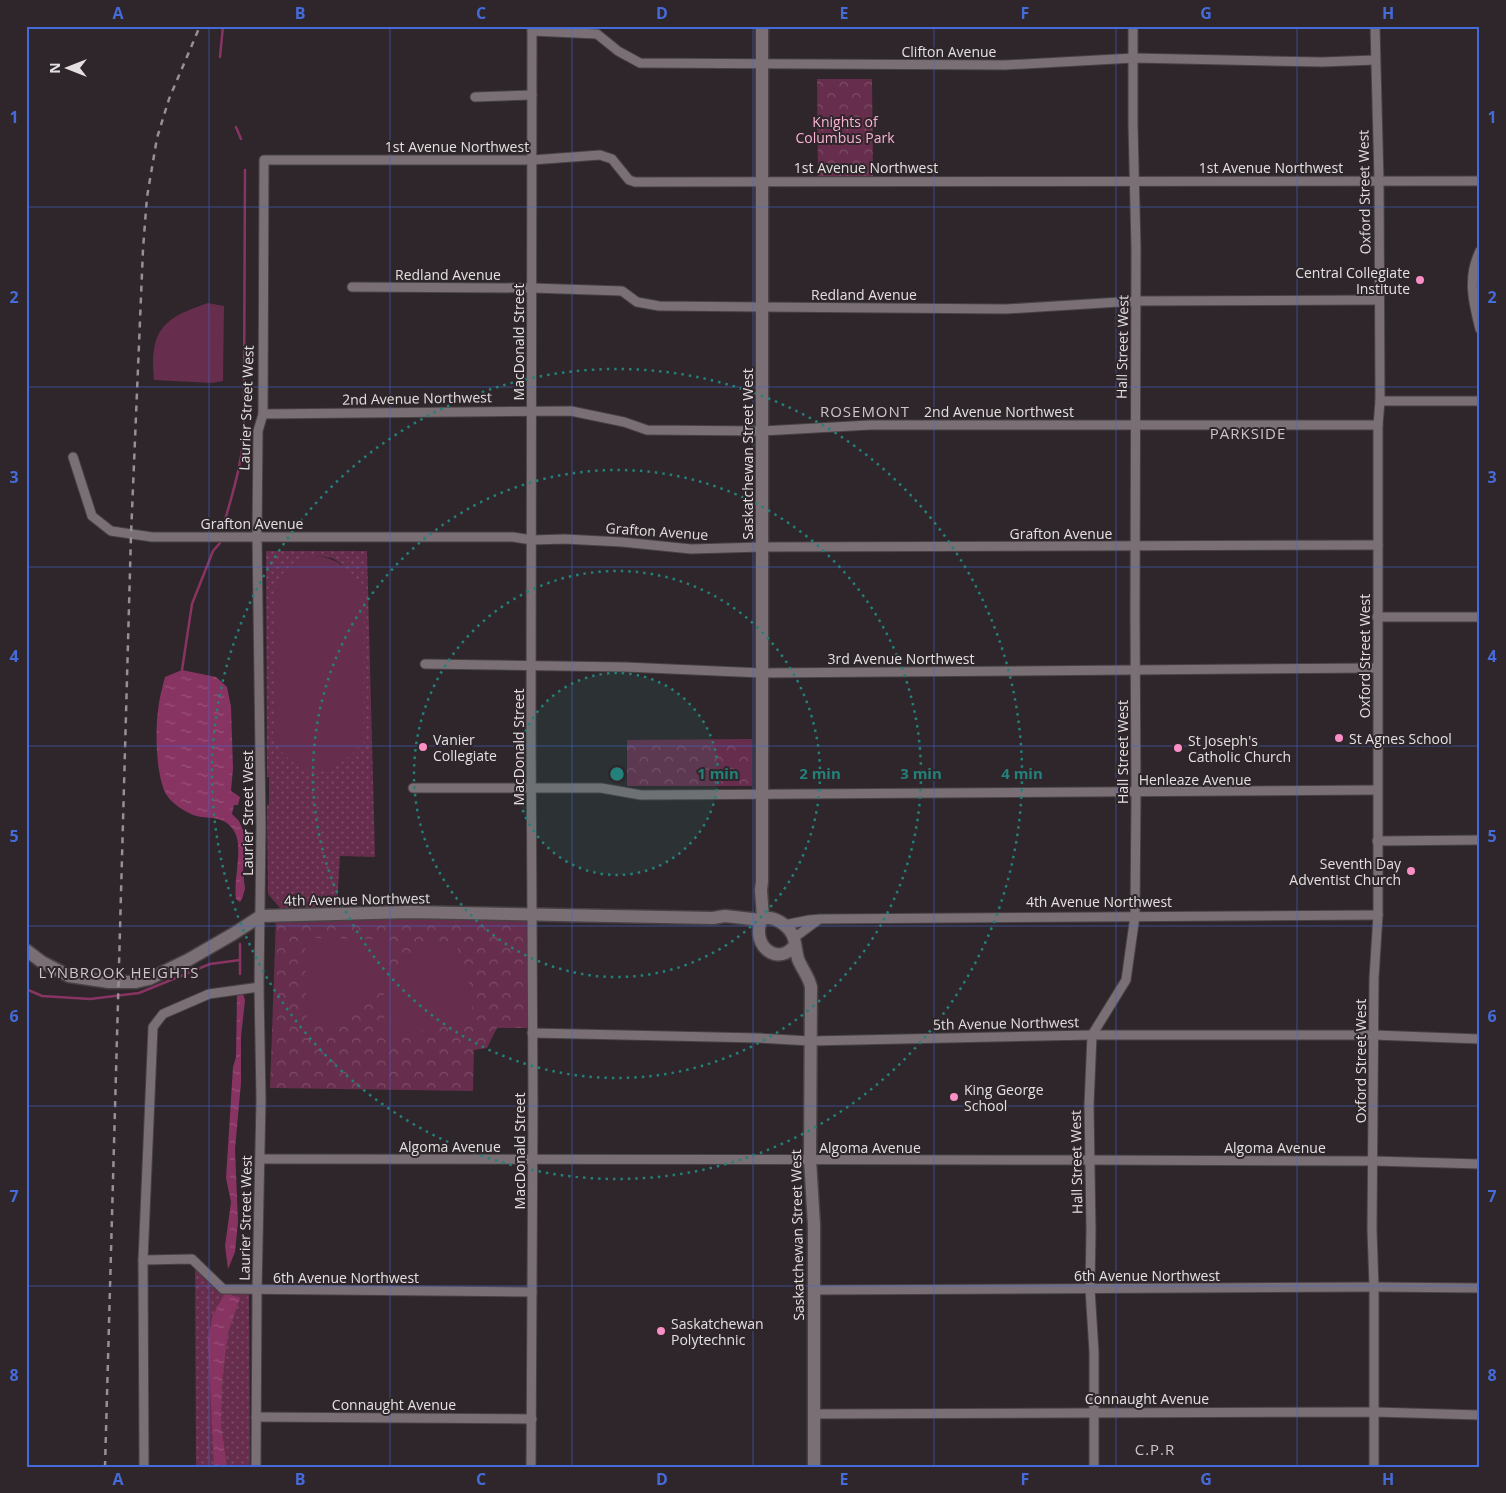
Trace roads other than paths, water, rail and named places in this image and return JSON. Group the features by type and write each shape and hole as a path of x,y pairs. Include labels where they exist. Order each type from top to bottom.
{"street":[{"name":"Saskatchewan Street West","path":"762,26 762,881 769,910 762,946 773,953 780,954 795,968 802,978 810,1003"},
{"name":"Hall Street West","path":"1094,1467 1094,1352 1090,1289 1089,1160 1092,1035 1126,980 1135,916 1136,181 1133,125 1133,26"},
{"name":"Oxford Street West","path":"1374,1467 1374,1287 1372,1230 1374,978 1378,915 1377,618 1378,425 1380,401 1379,181 1375,26"},
{"name":"Clifton Avenue","path":"532,28 597,34 618,50 640,63 1006,65 1134,58 1322,62 1375,60"},
{"name":"MacDonald Street","path":"532,28 532,666 530,734 532,789 532,1467"},
{"path":"475,97 532,96"},
{"name":"1st Avenue Northwest","path":"264,160 532,160 600,154 612,159 629,180 635,182 1480,181"},
{"name":"Laurier Street West","path":"256,1467 261,916 257,536 258,431 263,414 264,160"},
{"path":"1480,251 1473,264 1472,300 1480,329"},
{"name":"Redland Avenue","path":"352,287 532,288 622,291 637,302 659,306 1006,309 1136,301 1379,300"},
{"path":"1380,401 1480,400"},
{"name":"2nd Avenue Northwest","path":"263,414 571,411 624,422 647,430 762,431 870,425 1378,425"},
{"name":"Grafton Avenue","path":"73,457 92,516 111,531 152,537 513,537 532,540 564,539 622,542 691,549 762,547 1378,545"},
{"path":"1377,618 1480,617"},
{"name":"3rd Avenue Northwest","path":"425,664 624,667 762,673 1377,668"},
{"name":"Henleaze Avenue","path":"413,788 601,788 641,795 1377,790"},
{"path":"1377,841 1480,840"},
{"name":"4th Avenue Northwest","path":"26,950 42,962 69,976 109,982 136,982 148,979 188,960 261,916 410,912 532,914 713,918 727,923 746,924 820,919 1378,915"},
{"path":"780,954 786,953 794,942 820,919"},
{"name":"Saskatchewan Street West","path":"768,923 794,942 799,960 809,979 812,996 810,1003 810,1160 814,1225 814,1467"},
{"path":"144,1467 143,1260 153,1027 163,1014 209,994 259,987"},
{"name":"5th Avenue Northwest","path":"532,1033 759,1038 810,1041 1092,1035 1374,1035 1480,1038"},
{"name":"Algoma Avenue","path":"260,1160 1089,1160 1374,1161 1480,1164"},
{"name":"6th Avenue Northwest","path":"143,1260 192,1259 223,1289 532,1292"},
{"name":"6th Avenue Northwest","path":"814,1290 1480,1288"},
{"name":"Connaught Avenue","path":"814,1414 1374,1412 1480,1415"},
{"name":"Connaught Avenue","path":"256,1416 532,1419"}],"water":[{"path":"182,670 216,677 227,687 231,707 233,768 231,791 240,797 238,805 234,805 232,814 239,821 246,837 243,872 245,889 240,902 236,899 235,891 238,845 234,831 221,820 193,815 171,801 166,794 160,776 157,720 160,698 165,677"},
{"path":"237,994 243,994 245,1000 241,1037 241,1083 235,1149 238,1222 235,1252 228,1269 225,1246 231,1202 226,1178 233,1067 236,1057"},
{"path":"225,1293 240,1298 228,1333 222,1382 221,1425 227,1467 214,1467 208,1339 213,1315"}],"waterway":[{"path":"220,57 223,26"},
{"path":"236,127 241,139"},
{"path":"244,399 245,170"},
{"path":"225,520 241,456 244,417"},
{"path":"182,670 192,604 213,551 220,543"},
{"path":"240,944 240,974"},
{"path":"26,989 42,996 90,999 139,993 210,964 240,960"}],"railway":[{"path":"105,1467 131,535 143,249 147,197 157,138 169,99 200,26"}],"place":[{"name":"Central Collegiate Institute","path":"1420,280"},
{"name":"St Agnes School","path":"1339,738"},
{"name":"Vanier Collegiate","path":"423,747"},
{"name":"St Joseph's Catholic Church","path":"1178,748"},
{"name":"Seventh Day Adventist Church","path":"1411,871"},
{"name":"King George School","path":"954,1097"},
{"name":"Saskatchewan Polytechnic","path":"661,1331"}],"district":[{"name":"ROSEMONT","path":"865,411"},
{"name":"PARKSIDE","path":"1248,433"},
{"name":"LYNBROOK HEIGHTS","path":"119,972"},
{"name":"C.P.R","path":"1155,1449"}],"park label":[{"name":"Knights of Columbus Park","path":"845,130"}]}
